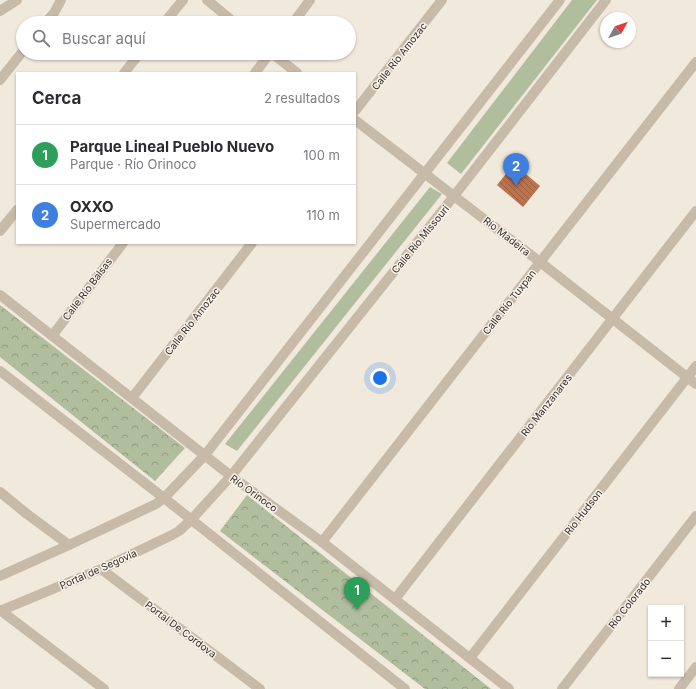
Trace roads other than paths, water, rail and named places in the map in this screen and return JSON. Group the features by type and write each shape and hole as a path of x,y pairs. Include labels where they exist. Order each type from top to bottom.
{"street":[{"path":"0,11 17,0"},
{"path":"52,16 61,0"},
{"path":"170,16 183,0"},
{"path":"207,0 226,16"},
{"path":"298,16 310,0"},
{"name":"Calle Río Amozac","path":"356,110 442,0"},
{"path":"0,576 156,504 164,498 205,455 560,0"},
{"name":"Calle Río Missouri","path":"191,520 231,476 454,196 606,0"},
{"path":"0,80 16,60"},
{"path":"125,72 134,60"},
{"path":"256,72 265,60"},
{"path":"280,60 296,72"},
{"name":"Calle Río Tuxpan","path":"322,542 696,62"},
{"name":"Río Madeira","path":"356,121 696,384"},
{"path":"0,231 16,211"},
{"name":"Rio Manzanares","path":"395,599 696,211"},
{"name":"Calle Río Balsas","path":"52,336 122,244"},
{"name":"Calle Río Amozac","path":"132,398 251,244"},
{"name":"Río Orinoco","path":"0,295 231,476 322,542 509,689"},
{"name":"Rio Hudson","path":"470,658 696,366"},
{"path":"0,371 164,498 405,689"},
{"path":"0,492 69,545"},
{"name":"Río Colorado","path":"562,689 696,516"},
{"name":"Portal de Segovia","path":"0,611 101,569 172,535 191,520"},
{"name":"Portal De Cordova","path":"101,569 260,689"},
{"path":"0,611 104,689"},
{"path":"679,689 696,667"}],"place":[{"name":"OXXO","path":"516,186"},
{"name":"Parque Lineal Pueblo Nuevo","path":"357,610"}]}
